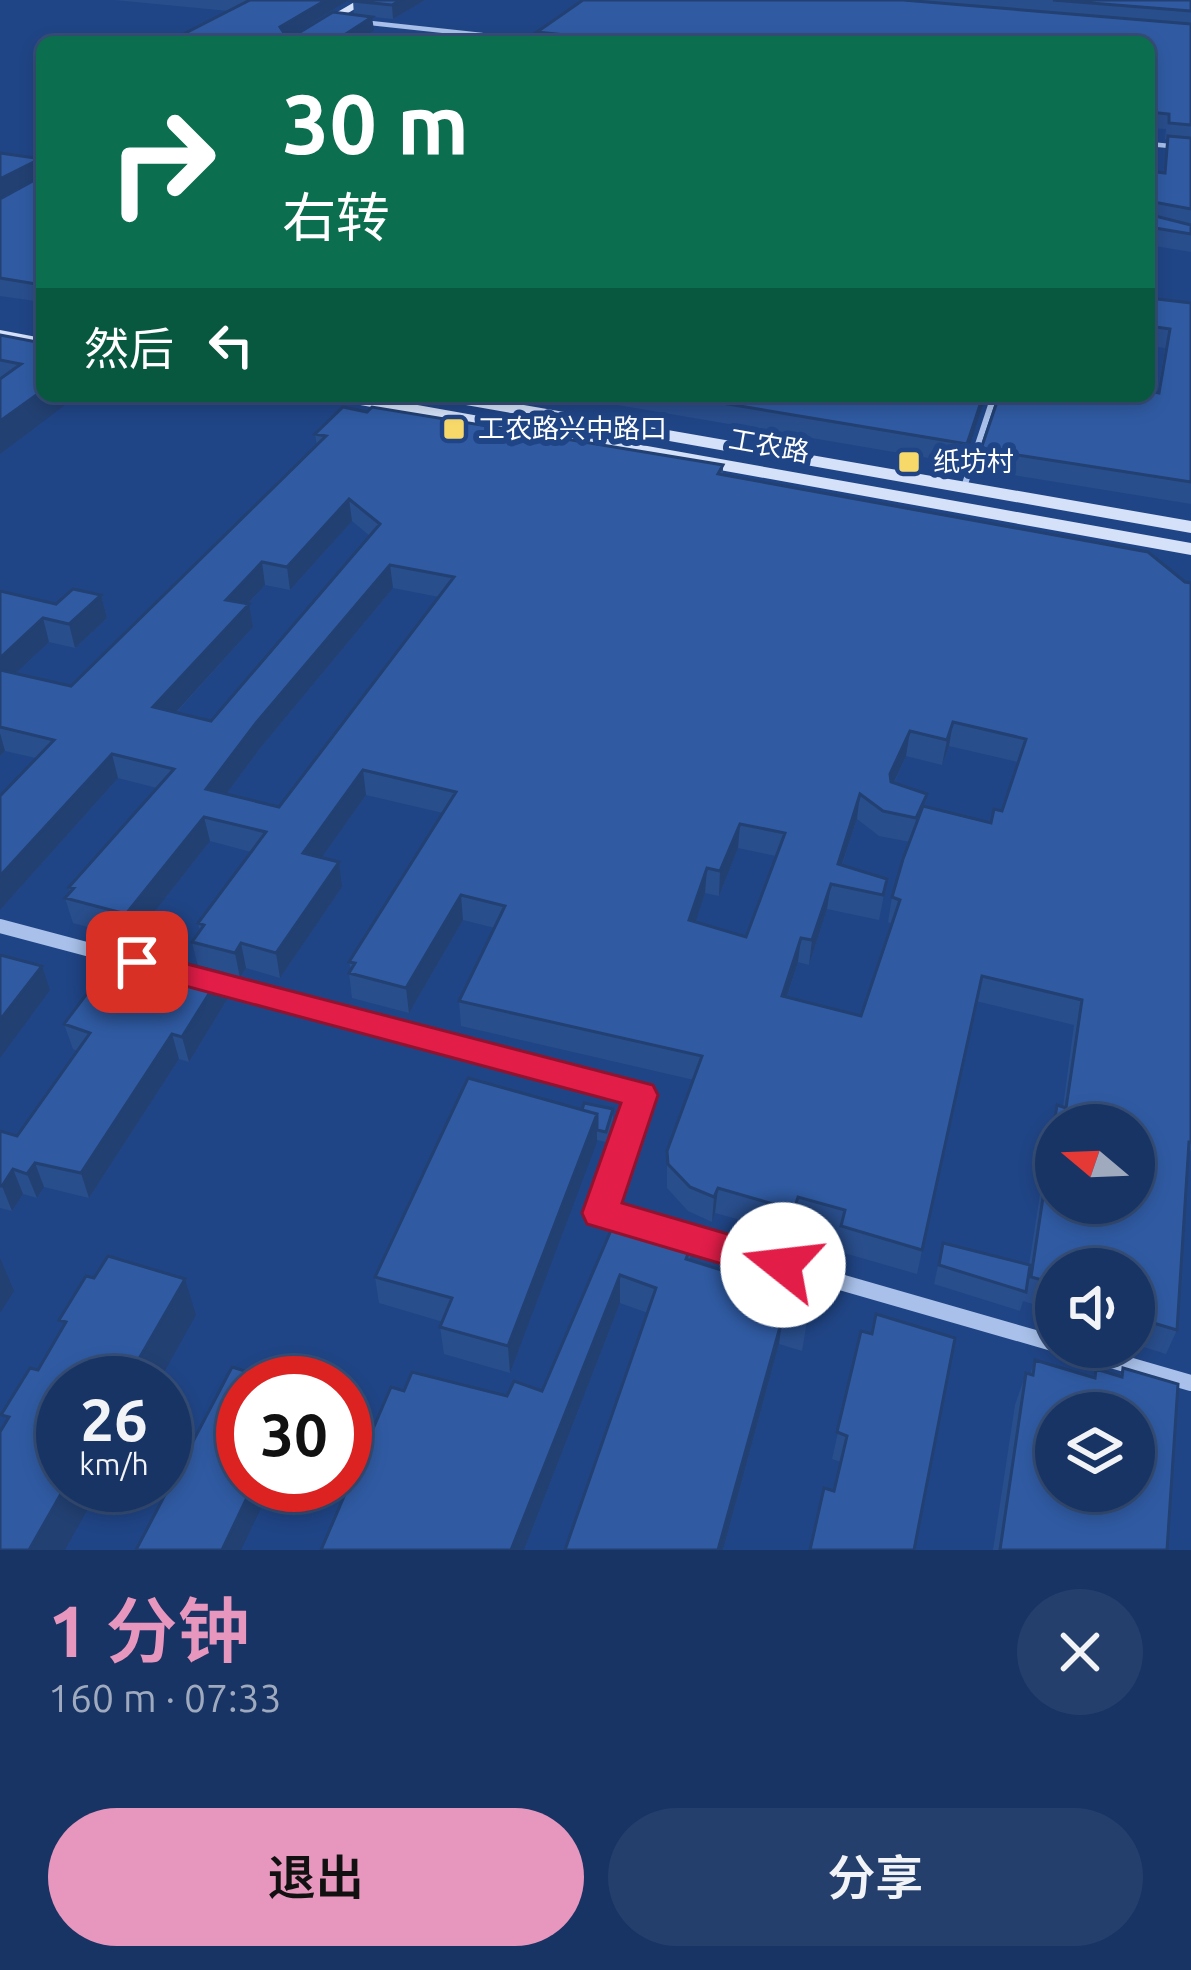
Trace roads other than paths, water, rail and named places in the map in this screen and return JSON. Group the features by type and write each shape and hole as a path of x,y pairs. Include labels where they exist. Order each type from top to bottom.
{"main road":[{"path":"302,36 365,0"},
{"path":"0,318 36,325"},
{"path":"0,335 36,342"},
{"name":"工农路","path":"371,402 1191,549"},
{"name":"工农路","path":"476,402 1191,527"}],"street":[{"path":"0,926 137,962"},
{"path":"183,974 641,1095 600,1213 1035,1338"},
{"path":"1139,1368 1191,1383"}],"lane":[{"path":"332,19 482,34"},
{"path":"1155,144 1191,148"},
{"path":"964,487 992,402"}],"place":[{"name":"工农路兴中路口","path":"454,429"},
{"name":"纸坊村","path":"909,462"}]}
